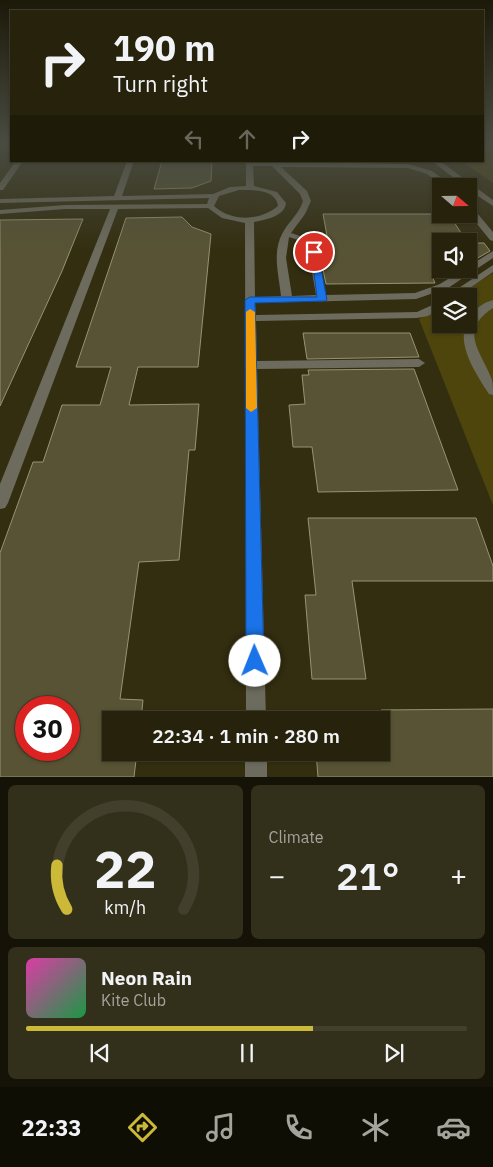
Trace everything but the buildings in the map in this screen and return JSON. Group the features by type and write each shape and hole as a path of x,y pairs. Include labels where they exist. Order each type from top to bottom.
{"street":[{"path":"0,503 125,178"},
{"path":"250,178 250,188"},
{"path":"287,300 282,256 286,234 301,216 307,201 304,193 289,178"},
{"path":"458,178 493,204"},
{"path":"0,212 214,196 229,189 250,188 276,194 282,203 278,212 271,216 250,220 224,217 214,212 210,206 210,201 214,196"},
{"path":"0,201 116,202 210,206"},
{"path":"250,220 256,711"},
{"path":"478,220 493,238"},
{"path":"286,234 311,241 322,300"},
{"path":"250,300 322,300 416,296 444,286 493,254"},
{"path":"464,288 493,268"},
{"path":"493,303 474,318 469,333 472,350 493,391"},
{"path":"251,318 417,315 432,310"},
{"path":"251,365 419,363"},
{"path":"256,761 256,777"}],"shaded area":[{"path":"486,178 493,178 493,183"},
{"path":"493,273 493,505 419,319 432,311 432,333 477,333 477,288 469,288"}],"slow traffic":[{"path":"250,312 251,408"}],"route":[{"path":"255,661 250,300 322,300 314,252"}]}
